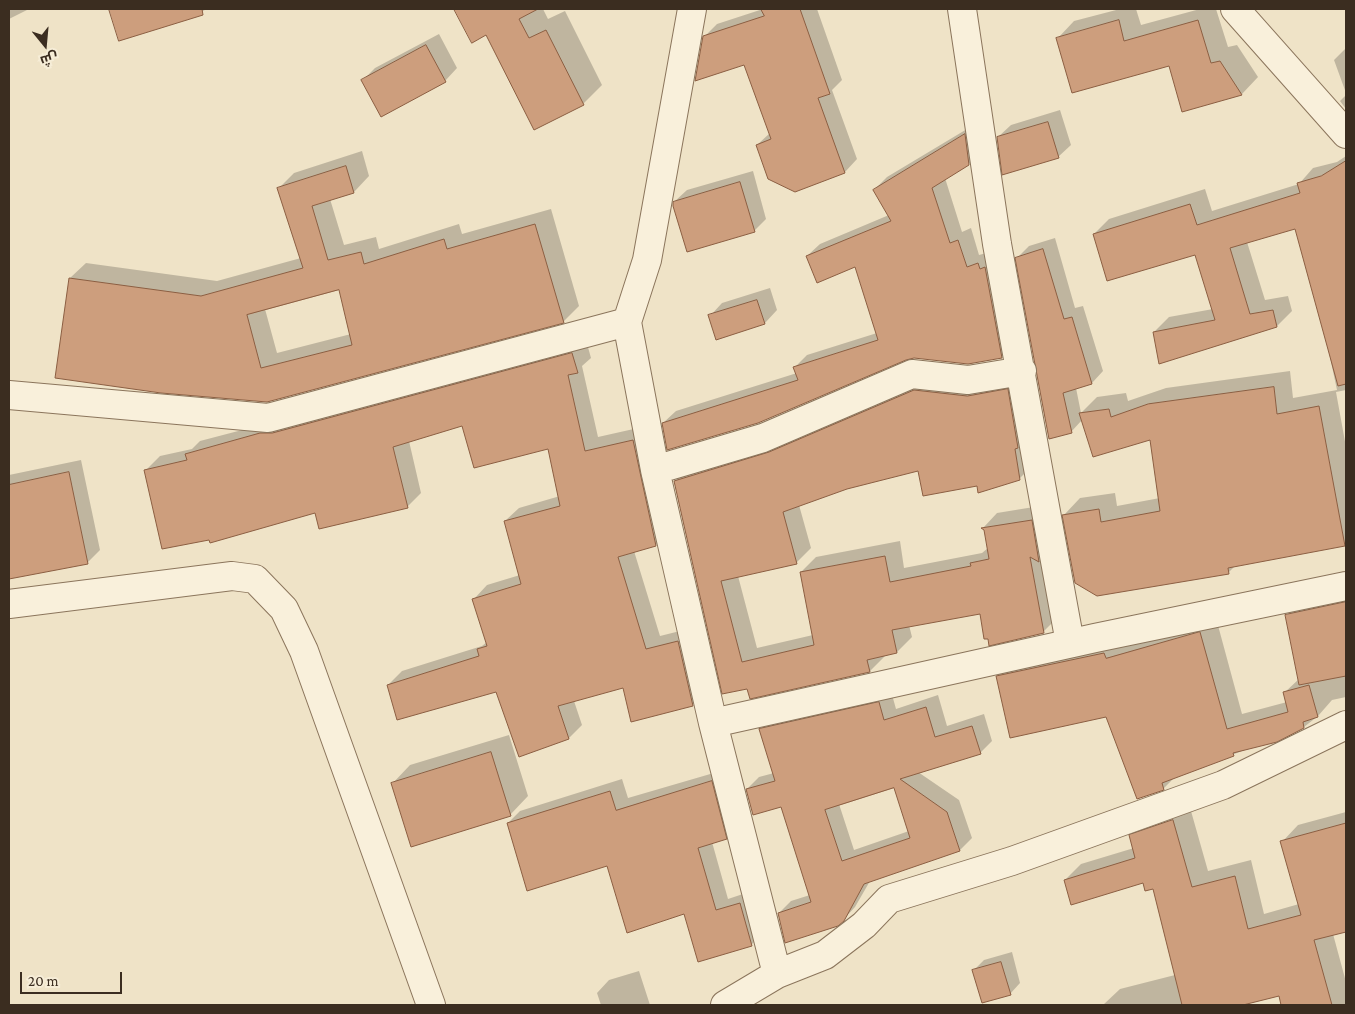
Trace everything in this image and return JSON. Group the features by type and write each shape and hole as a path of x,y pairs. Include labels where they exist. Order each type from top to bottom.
{"street":[{"path":"692,9 647,260 627,322 655,470 713,723 777,974"},
{"path":"962,9 997,244 1022,372 1070,643"},
{"path":"1235,9 1346,134"},
{"path":"9,394 268,418 627,322"},
{"path":"655,470 763,438 912,374 968,380 1022,372"},
{"path":"9,604 232,576 255,579 284,609 304,651 431,1005"},
{"path":"713,723 1070,643 1346,586"},
{"path":"725,1005 777,974 824,954 864,925 889,899 1012,861 1223,785 1346,725"}],"building":[{"path":"109,9 202,9 203,15 119,41"},
{"path":"454,9 538,9 519,19 529,38 546,30 584,105 534,130 486,35 472,43"},
{"path":"761,9 800,9 830,94 818,98 845,173 795,192 768,179 756,145 771,139 744,65 695,81 703,36 764,16"},
{"path":"1119,20 1124,41 1198,20 1211,63 1220,61 1242,95 1182,112 1169,66 1072,93 1056,38"},
{"path":"426,45 446,82 381,117 361,80"},
{"path":"1048,122 1059,158 1002,175 997,137"},
{"path":"965,134 969,165 932,188 950,243 958,240 967,267 978,263 980,269 985,267 1002,358 968,364 914,358 906,360 758,423 667,450 662,423 798,380 793,367 878,340 855,267 817,283 806,256 891,221 873,190"},
{"path":"1346,161 1346,384 1338,386 1295,229 1230,248 1250,314 1273,310 1277,327 1159,364 1153,332 1215,320 1195,255 1107,281 1093,234 1190,204 1197,225 1300,193 1297,183 1321,176"},
{"path":"346,166 354,193 312,206 328,260 361,252 364,264 444,239 447,249 535,224 564,323 267,402 161,393 55,378 69,278 201,296 303,268 277,188","holes":["339,290 352,345 261,368 247,315"]},
{"path":"740,182 755,232 687,252 673,202"},
{"path":"1043,249 1064,319 1072,317 1092,384 1063,393 1072,433 1049,439 1015,258"},
{"path":"757,300 765,324 716,340 708,315"},
{"path":"572,353 578,373 568,375 585,451 633,440 656,546 618,557 646,649 678,641 693,706 631,722 623,688 558,706 569,739 519,757 496,692 397,720 387,685 479,656 477,649 487,646 472,599 521,584 504,521 560,506 548,449 474,468 462,426 393,447 408,508 319,529 315,513 210,543 209,540 162,549 144,470 187,460 185,454 260,433 272,433"},
{"path":"1274,387 1277,414 1319,406 1345,546 1228,568 1229,574 1097,596 1075,583 1062,515 1099,509 1101,522 1160,511 1150,440 1093,457 1079,413 1109,409 1111,417 1148,404"},
{"path":"1008,389 1018,448 1015,449 1020,480 978,493 977,486 923,496 918,471 847,489 783,512 797,564 721,581 742,662 814,645 800,572 885,556 890,582 971,566 970,563 989,559 984,530 981,528 1032,520 1039,562 1030,557 1044,633 989,646 988,639 984,639 980,614 892,630 897,653 867,660 870,672 750,699 747,689 722,694 674,481 769,452 914,390 967,396"},
{"path":"69,472 88,564 9,579 9,485"},
{"path":"1346,602 1346,676 1299,685 1285,615"},
{"path":"1200,632 1227,729 1288,712 1283,692 1309,685 1318,717 1303,722 1304,728 1277,742 1233,753 1234,756 1162,783 1164,790 1137,799 1106,717 1010,738 996,676 1104,653 1106,658"},
{"path":"879,702 884,720 926,707 935,737 972,726 981,754 900,779 947,812 960,851 864,884 844,921 838,926 785,943 778,913 811,902 781,807 753,815 746,789 775,781 759,729","holes":["894,788 910,838 842,861 825,810"]},
{"path":"491,752 511,816 411,847 391,783"},
{"path":"712,781 727,839 698,848 716,910 740,903 752,946 698,962 684,914 627,933 607,866 527,891 507,823 610,791 616,810"},
{"path":"1173,820 1192,887 1235,876 1248,929 1301,915 1280,841 1346,823 1346,932 1314,940 1332,1005 1281,1005 1279,996 1243,1005 1182,1005 1153,889 1145,891 1143,883 1071,905 1064,880 1135,858 1129,835"},
{"path":"1001,962 1011,995 982,1003 972,970"}]}
